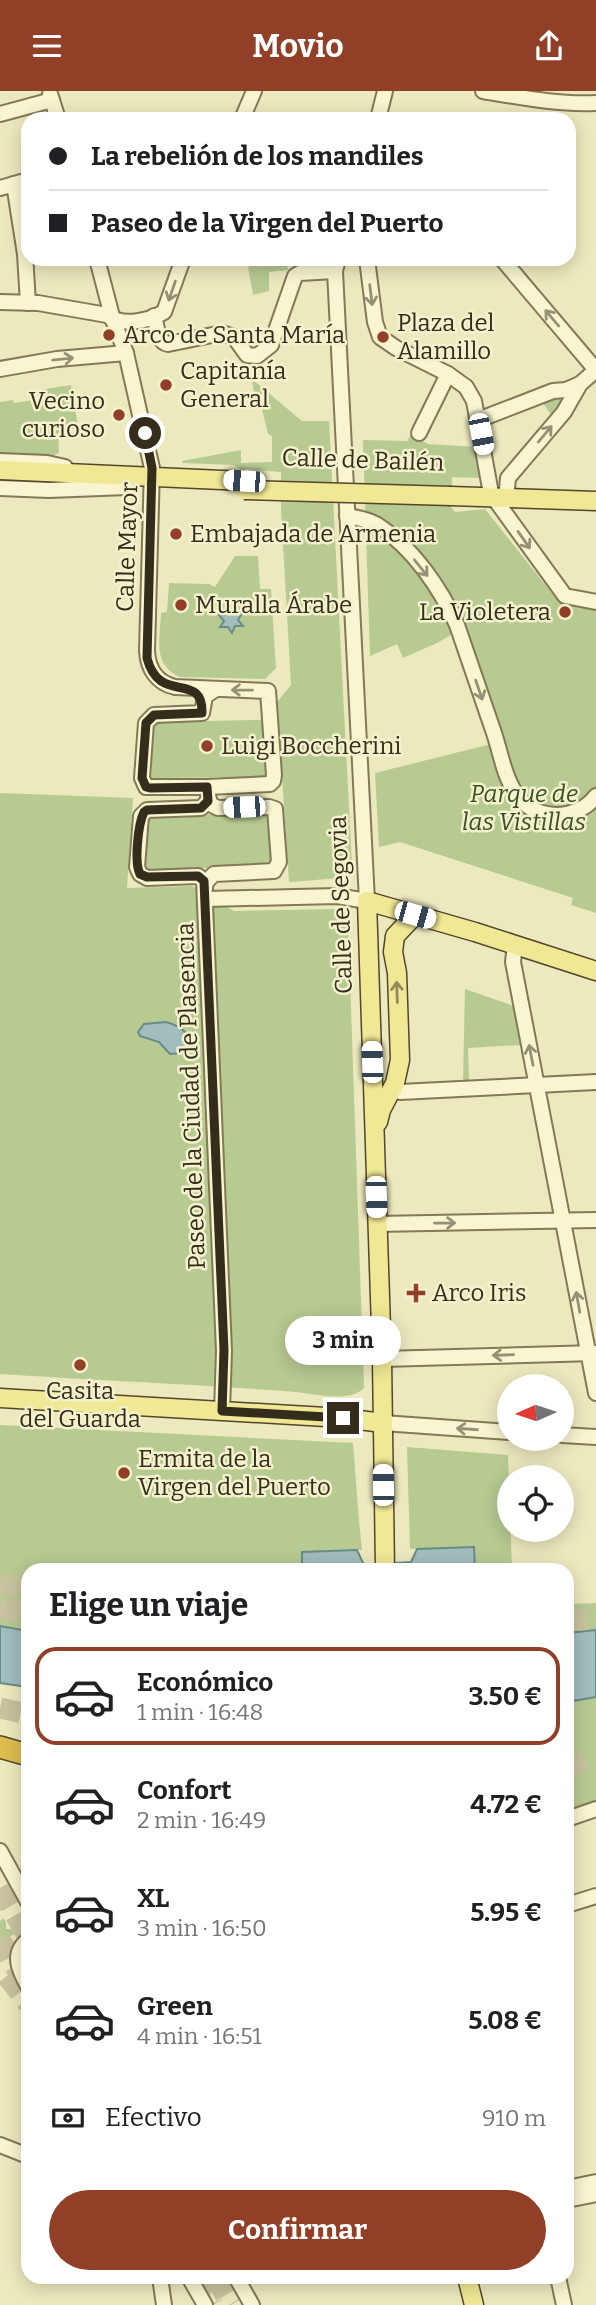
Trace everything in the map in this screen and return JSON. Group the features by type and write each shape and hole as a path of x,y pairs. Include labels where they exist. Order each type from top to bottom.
{"highway":[{"path":"0,1747 21,1753"}],"main road":[{"name":"Calle de Bailén","path":"0,470 128,481"},
{"name":"Calle de Bailén","path":"0,480 596,492"},
{"name":"Calle de Bailén","path":"497,492 596,501"},
{"path":"367,901 515,944 596,971"},
{"name":"Calle de Segovia","path":"367,901 382,1359 385,1563"},
{"name":"Calle de Segovia","path":"374,1142 381,1110 395,1083 400,1060 397,973 393,952 395,936 415,915"},
{"path":"0,1398 343,1418 383,1423"},
{"path":"469,2284 474,2305"}],"street":[{"path":"245,112 254,91"},
{"path":"380,112 385,91"},
{"path":"482,91 596,103"},
{"path":"0,114 50,95 56,112"},
{"path":"14,184 21,229"},
{"path":"26,266 28,303"},
{"name":"Calle Mayor","path":"99,266 113,320 126,353 151,464 147,651 149,665 166,685 185,688"},
{"path":"0,302 28,303 107,315 124,323 164,311 180,266"},
{"path":"154,316 160,340 169,345 222,333 234,337 247,355 251,357 263,354 271,345 297,274 332,266"},
{"name":"Calle de Segovia","path":"336,266 367,901"},
{"path":"368,266 377,331 390,345 448,374 466,387 474,401 497,492 565,596 596,602"},
{"path":"478,420 553,391 566,390 580,384 596,370 508,266"},
{"path":"0,369 57,359 126,353"},
{"path":"419,433 448,374"},
{"path":"497,492 564,412 580,384"},
{"name":"Calle de Bailén","path":"0,461 47,463 128,481"},
{"name":"Calle de Bailén","path":"0,488 48,490 128,481"},
{"path":"347,516 376,524 398,541 432,582 450,610 503,764 513,790 520,799 538,811 559,815 581,809 596,796"},
{"path":"185,688 268,691 274,779 270,784 208,794 146,787 142,778 148,718 154,715 202,713 202,701 198,694 185,688"},
{"path":"202,701 216,689"},
{"path":"205,894 206,882 214,874 274,871 279,862 275,809 218,808 210,804 208,794"},
{"path":"205,894 204,881 198,876 147,877 140,874 136,867 144,812 201,808 208,794"},
{"name":"Paseo de la Ciudad de Plasencia","path":"222,1411 224,1350 205,894 337,896 367,901"},
{"path":"515,944 513,962 563,1221 592,1353 596,1393"},
{"path":"400,1092 596,1082"},
{"path":"377,1224 596,1220"},
{"path":"382,1359 592,1353"},
{"path":"383,1423 497,1431"},
{"path":"574,1436 596,1437"},
{"path":"0,1757 21,1763"},
{"path":"574,1817 596,1809"},
{"path":"0,1851 21,1889"},
{"path":"574,1903 596,1896"},
{"path":"21,1947 17,1954 21,1973"},
{"path":"0,2145 21,2154"},
{"path":"574,2187 596,2182"},
{"path":"574,2199 596,2194"},
{"path":"161,2284 164,2305"},
{"path":"193,2284 205,2305"},
{"path":"240,2284 252,2305"},
{"path":"560,2284 564,2305"}],"green space":[{"path":"288,266 288,270 269,272 269,291 253,295 248,267"},
{"path":"252,379 302,421 329,421 352,866 340,878 289,882 277,702 291,685 281,472 243,471 234,465 182,461 241,450 241,463 272,462 272,436 268,434 262,409 256,408"},
{"path":"71,385 80,427 58,433 59,453 52,456 0,454 0,402 41,399 40,390"},
{"path":"557,398 563,405 553,418 543,403"},
{"name":"Parque de las Vistillas","path":"411,434 428,444 479,447 482,478 452,477 451,507 455,512 485,509 558,601 596,607 596,913 571,905 573,898 400,842 379,847 375,773 503,741 465,627 403,658 397,644 370,656 363,440 407,441"},
{"path":"235,556 258,556 260,589 271,589 276,668 265,679 180,677 165,666 159,642 161,613 167,612 169,583 209,584 215,587"},
{"path":"157,722 263,722 268,777 151,778 154,726"},
{"path":"0,793 133,798 127,888 192,886 234,911 336,909 348,920 364,1388 358,1393 332,1396 259,1389 0,1374"},
{"path":"268,813 271,817 272,866 148,870 145,866 148,819 152,816"},
{"path":"465,989 514,1006 521,1045 468,1048 469,1081 463,1081"},
{"path":"0,1425 353,1443 362,1550 302,1552 302,1563 21,1563 21,1630 0,1626"},
{"path":"407,1447 508,1455 508,1465 497,1465 497,1542 511,1542 512,1563 475,1563 474,1547 410,1549"},
{"path":"596,1603 596,1801 574,1809 574,1604"},
{"path":"3,1918 6,1929 17,1933 9,1937 7,1947 0,1943 0,1921"}],"water":[{"path":"230,607 234,614 242,613 238,620 243,626 235,626 232,633 228,627 220,627 224,621 219,615 227,614"},
{"path":"166,1022 186,1033 189,1042 183,1053 170,1054 159,1042 140,1036 138,1032 144,1024"},
{"path":"474,1547 475,1563 395,1563 411,1562 417,1549"},
{"path":"357,1550 363,1563 302,1563 302,1552"},
{"path":"0,1626 21,1630 21,1686 0,1683"},
{"path":"596,1630 596,1697 574,1701 574,1632"}],"tunnel":[{"path":"0,1583 21,1588"},
{"path":"0,1608 21,1612"},
{"path":"574,1621 596,1619"},
{"path":"0,1708 21,1712"},
{"path":"574,1766 596,1755"},
{"path":"0,1888 21,1925"},
{"path":"0,1939 21,1978"},
{"path":"7,1976 21,1995"},
{"path":"201,2284 213,2305"},
{"path":"219,2284 231,2305"}],"place":[{"name":"Arco de Santa María","path":"109,335"},
{"name":"Plaza del Alamillo","path":"383,337"},
{"name":"Capitanía General","path":"166,385"},
{"name":"Vecino curioso","path":"119,415"},
{"name":"Embajada de Armenia","path":"176,534"},
{"name":"Muralla Árabe","path":"181,605"},
{"name":"La Violetera","path":"565,612"},
{"name":"Luigi Boccherini","path":"207,746"},
{"name":"Arco Iris","path":"416,1293"},
{"name":"Casita del Guarda","path":"80,1365"},
{"name":"Ermita de la Virgen del Puerto","path":"124,1473"}],"route":[{"path":"145,433 152,468 147,658 155,675 163,683 198,694 202,701 202,713 154,715 148,718 142,778 146,787 150,788 207,787 208,801 201,808 144,812 141,816 136,867 143,877 198,876 204,881 225,1375 222,1411 343,1418"}]}
